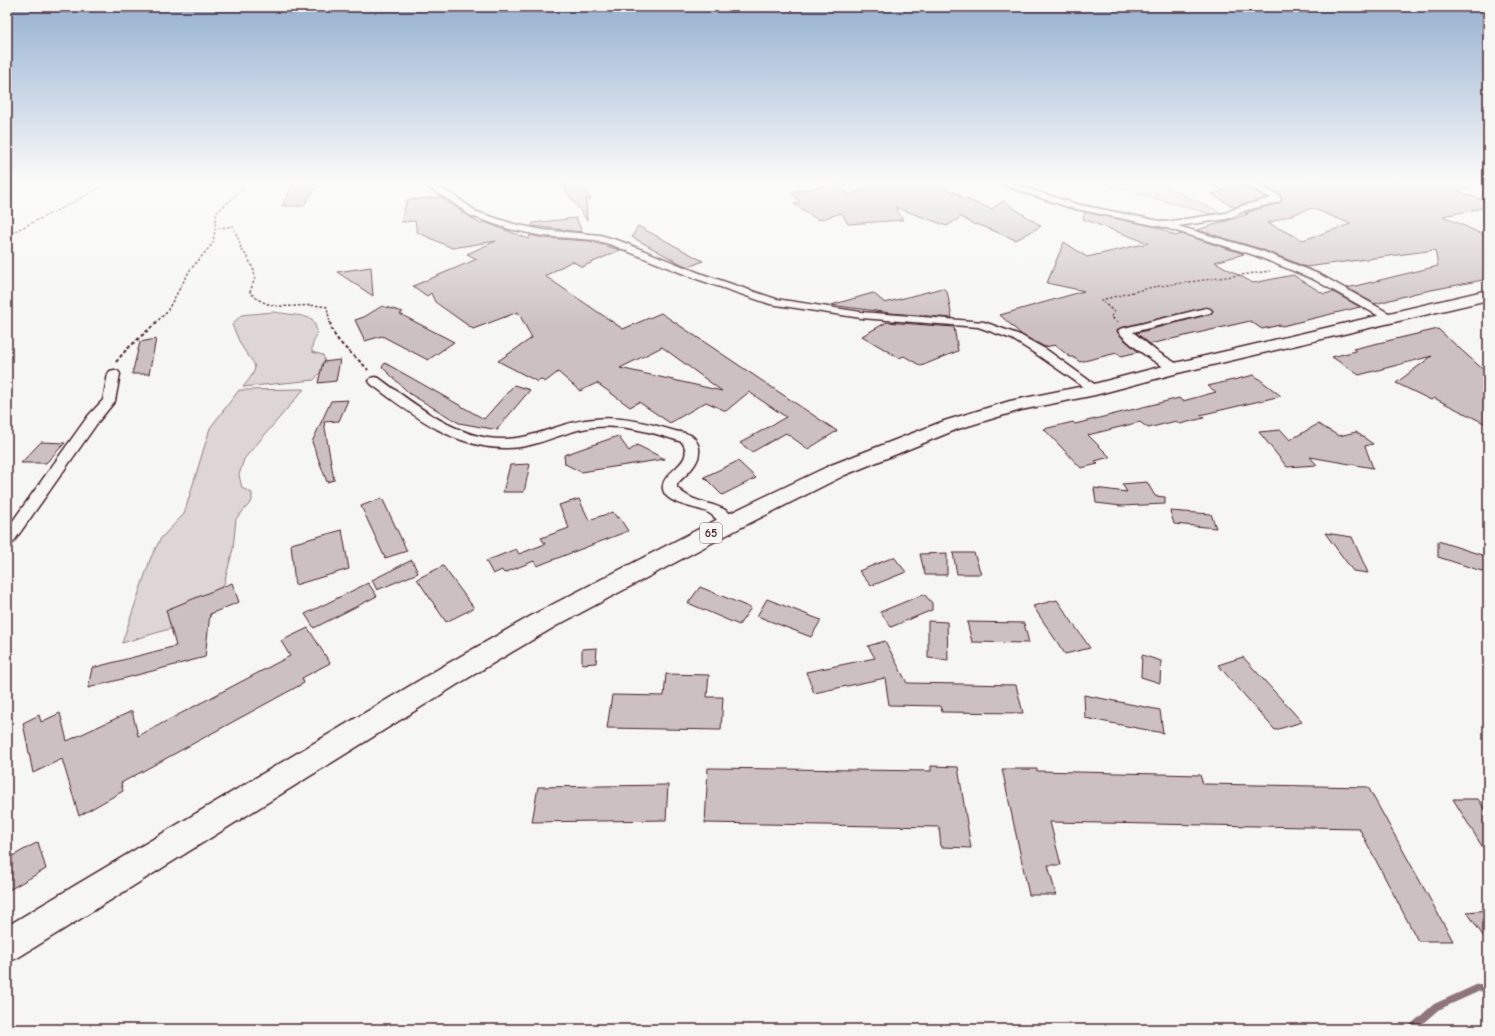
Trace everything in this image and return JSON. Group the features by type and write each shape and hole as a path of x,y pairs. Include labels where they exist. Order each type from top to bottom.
{"main road":[{"name":"65","path":"7,945 449,676 547,619 730,523 838,470 951,425 1017,406 1095,389 1175,368 1488,295"}],"street":[{"path":"525,229 609,241 698,276 774,302 861,315 980,324 1016,337 1043,352 1095,389"},
{"path":"1177,229 1258,253 1296,267 1317,277 1390,318"},
{"path":"1175,368 1152,354 1124,331 1206,311"},
{"path":"7,540 93,419 109,401 114,374"},
{"path":"375,381 415,409 439,423 464,436 482,442 520,444 579,425 595,422 637,425 687,439 693,450 691,458 670,483 670,490 683,500 713,509 730,523"}],"path":[{"path":"7,235 18,229"},
{"path":"114,374 116,363 126,350 166,313 190,270 213,243 215,229"},
{"path":"234,229 241,250 247,256 254,271 255,278 250,292 258,301 276,306 310,304 327,307 330,313 328,319 330,326 336,338 363,364 375,381"},
{"path":"1127,330 1111,317 1114,312 1101,300 1153,287 1296,267"}],"shaded area":[{"path":"273,312 303,316 312,319 317,334 313,343 312,352 323,355 325,362 324,366 314,380 243,387 255,369 253,362 241,345 232,325 241,315"},
{"path":"304,389 244,459 239,475 242,488 252,493 252,501 236,519 233,549 223,588 210,617 122,643 151,557 161,538 184,514 210,428 239,390"}],"building":[{"path":"417,229 503,229 529,239 530,235 543,238 589,241 620,250 582,267 572,261 545,276 623,329 661,313 837,431 808,449 786,433 752,452 740,443 786,417 749,392 726,411 706,402 670,423 639,402 630,407 597,383 580,391 558,372 545,382 540,379 538,382 498,361 532,338 518,312 473,329 435,302 431,293 427,296 413,286 477,259 467,254 496,241 452,248 417,232","holes":["662,347 722,391 620,368"]},
{"path":"560,229 581,229 582,232"},
{"path":"636,229 644,229 703,261 689,267 632,237"},
{"path":"990,229 1035,229 1016,240"},
{"path":"1111,229 1162,229 1175,236 1182,234 1244,254 1215,262 1253,283 1293,275 1324,294 1333,292 1360,307 1282,326 1280,325 1262,329 1250,321 1150,344 1136,333 1211,314 1213,310 1206,307 1120,328 1117,332 1139,352 1121,356 1117,353 1080,362 1073,357 1070,357 1055,345 1045,347 1022,335 1000,315 1084,291 1047,283 1064,242 1087,257 1148,243"},
{"path":"1281,229 1303,240 1335,229 1472,229 1488,237 1488,279 1416,293 1375,304 1347,288 1438,266 1435,250 1306,267 1261,249 1197,230"},
{"path":"371,267 373,296 337,272"},
{"path":"942,288 947,291 952,318 891,313 831,305 873,293 885,303"},
{"path":"382,306 403,312 400,314 454,342 428,360 382,336 365,341 355,320 364,317"},
{"path":"887,322 954,327 958,351 921,366 904,356 899,358 862,336"},
{"path":"1438,329 1488,374 1488,425 1434,398 1431,400 1396,383 1432,356 1359,375 1332,357 1356,351 1353,349"},
{"path":"156,339 149,374 132,374 140,342"},
{"path":"340,360 336,381 318,383 323,362"},
{"path":"385,363 484,419 514,385 530,390 498,428 498,430 459,423 410,394 382,367"},
{"path":"1254,375 1281,396 1200,415 1204,418 1180,424 1176,421 1148,428 1140,422 1088,435 1110,457 1095,461 1098,464 1081,468 1044,429 1073,422 1075,424 1179,398 1183,401 1216,392 1208,386"},
{"path":"348,400 339,421 324,422 334,480 327,482 312,442 331,401"},
{"path":"1318,424 1339,436 1356,432 1373,444 1365,446 1373,468 1310,457 1317,465 1287,467 1259,432 1281,430 1290,440"},
{"path":"618,436 629,451 637,445 665,459 581,472 565,464 564,455"},
{"path":"41,442 65,443 46,463 21,463"},
{"path":"738,461 756,478 722,495 704,477"},
{"path":"530,464 524,492 503,492 510,465"},
{"path":"1147,482 1155,496 1165,497 1165,504 1121,506 1096,503 1094,488 1127,492 1122,484"},
{"path":"382,498 407,551 385,558 361,506"},
{"path":"579,499 589,520 613,512 617,518 619,517 628,531 537,566 534,561 504,573 502,570 493,574 486,561 516,549 519,554 545,544 541,538 569,528 559,505"},
{"path":"1170,511 1211,514 1216,528 1174,524"},
{"path":"342,530 349,569 295,585 291,544"},
{"path":"1325,533 1352,537 1368,573 1353,571"},
{"path":"1438,541 1488,557 1488,573 1438,557"},
{"path":"947,553 947,575 925,575 920,554"},
{"path":"953,553 974,553 981,574 957,574"},
{"path":"894,557 906,572 871,586 859,571"},
{"path":"412,560 418,573 377,590 372,580"},
{"path":"443,566 474,608 446,622 417,579"},
{"path":"232,583 239,602 210,614 205,657 88,688 92,668 176,646 166,610"},
{"path":"368,583 377,596 314,628 305,614"},
{"path":"700,587 751,608 739,625 688,603"},
{"path":"924,594 932,603 932,610 891,627 880,612"},
{"path":"767,599 821,620 811,637 757,616"},
{"path":"1057,600 1090,648 1065,654 1033,606"},
{"path":"928,621 947,622 948,660 928,658"},
{"path":"967,622 1024,623 1029,643 972,642"},
{"path":"308,628 330,663 302,678 304,683 121,783 123,791 79,816 62,759 33,773 23,723 39,715 41,722 60,713 67,741 132,711 138,736 290,656 281,641"},
{"path":"885,641 907,683 1016,685 1023,713 942,712 941,706 889,705 885,678 814,693 806,672 875,658 868,646"},
{"path":"597,648 596,663 582,664 582,649"},
{"path":"1142,655 1161,661 1160,683 1141,677"},
{"path":"1243,657 1302,722 1275,730 1218,665"},
{"path":"666,674 709,675 707,697 723,697 721,730 607,728 612,695 664,696"},
{"path":"1084,695 1160,710 1163,733 1085,718"},
{"path":"931,766 958,767 971,848 941,847 939,827 705,823 708,768 931,771"},
{"path":"1002,769 1200,775 1203,784 1368,787 1453,941 1418,941 1359,828 1050,822 1061,865 1048,865 1056,895 1029,895"},
{"path":"668,785 666,820 532,822 538,787"},
{"path":"1453,799 1478,799 1488,815 1488,856"},
{"path":"38,842 46,869 7,891 7,859"},
{"path":"1488,910 1488,943 1467,912"}],"waterway":[{"path":"1411,1029 1436,1007 1478,988 1488,987"}]}
